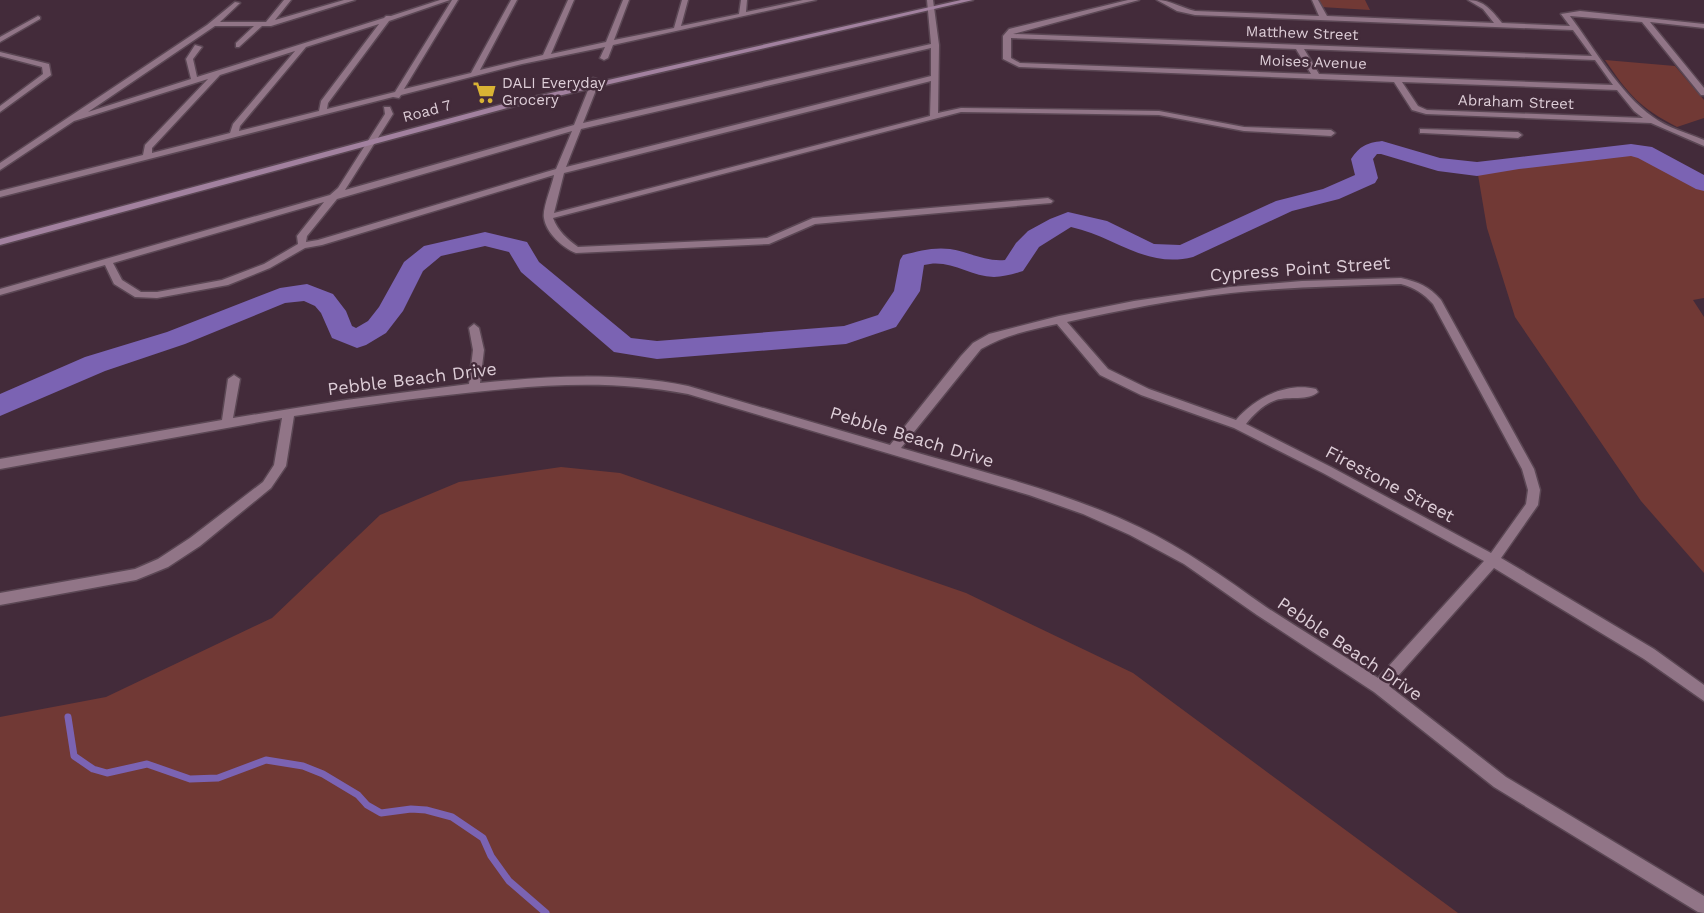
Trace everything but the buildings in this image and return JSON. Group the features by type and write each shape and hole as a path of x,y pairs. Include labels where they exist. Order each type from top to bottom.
{"street":[{"path":"268,24 288,0"},
{"path":"214,24 268,24 352,0"},
{"path":"74,118 447,0"},
{"path":"334,196 331,191 366,141 380,114 387,109 397,95 455,0"},
{"path":"474,74 514,0"},
{"path":"546,57 571,0"},
{"path":"604,58 626,0"},
{"path":"677,28 684,0"},
{"path":"741,15 744,0"},
{"path":"0,194 147,159 474,74 813,0"},
{"name":"Road 7","path":"0,237 595,83 932,4 959,0"},
{"name":"Road 7","path":"932,4 970,0"},
{"path":"1007,36 1012,31 1136,0"},
{"path":"1160,0 1179,10 1195,13 1498,23 1574,28"},
{"path":"1315,0 1324,18"},
{"path":"1471,0 1485,8 1498,23"},
{"path":"0,167 214,24 237,3"},
{"path":"932,4 935,45 934,116"},
{"path":"1704,26 1568,13 1566,17 1637,109 1652,121 1704,143"},
{"path":"323,113 324,103 388,17"},
{"path":"0,40 38,18"},
{"path":"1644,20 1704,93"},
{"path":"239,45 259,25"},
{"name":"Matthew Street","path":"1007,36 1597,58"},
{"name":"Moises Avenue","path":"1007,36 1007,59 1019,64 1619,88"},
{"path":"234,136 236,126 305,44"},
{"path":"0,292 577,127 935,45"},
{"path":"1298,46 1316,76"},
{"path":"195,81 188,57 198,47"},
{"path":"0,54 46,66 47,75 0,110"},
{"path":"147,159 148,147 217,74"},
{"path":"108,262 118,282 139,295 157,295 224,283 267,266 303,245 319,243 560,171 933,78"},
{"path":"1396,79 1415,108 1426,112 1438,132"},
{"path":"595,83 560,171 548,217 552,227 563,241 576,250 769,241 813,221 1048,201"},
{"path":"548,217 961,110 1159,113 1244,129 1331,134"},
{"name":"Abraham Street","path":"1426,112 1652,121"},
{"path":"1423,131 1518,135"},
{"name":"Road 7","path":"0,242 366,141"},
{"path":"303,245 302,237 334,196"},
{"name":"Cypress Point Street","path":"894,449 977,346 993,337 1059,319 1134,304 1230,290 1383,280 1417,285 1428,291 1437,302 1528,469 1534,490 1532,505 1493,560 1379,687"},
{"name":"Firestone Street","path":"1059,319 1104,372 1145,393 1238,425 1493,560 1649,654 1704,694"},
{"path":"474,328 479,340 479,354 474,388"},
{"name":"Pebble Beach Drive","path":"0,464 227,422 399,396 579,378 655,382 894,449 1087,510 1135,531 1189,560 1262,611 1379,687 1500,782 1704,906"},
{"path":"227,422 234,379"},
{"path":"1238,425 1259,402 1287,393 1312,392"},
{"path":"0,598 136,574 163,563 195,542 267,485 280,466 289,413"}],"shaded area":[{"path":"1318,0 1365,0 1370,10 1321,7"},
{"path":"1605,60 1675,66 1704,100 1704,118 1677,127 1664,120 1636,99"},
{"path":"1631,150 1644,152 1704,184 1704,298 1693,300 1704,317 1704,573 1641,501 1515,317 1487,228 1477,169 1519,162"},
{"path":"561,467 620,473 966,593 1133,673 1458,913 0,913 0,717 106,697 272,618 380,515 459,482"}],"waterway":[{"path":"0,406 95,364 176,338 280,296 307,292 324,300 333,311 341,332 357,339 377,327 390,311 413,267 433,251 485,239 518,247 530,267 624,346 657,350 846,335 887,321 907,291 912,260 933,255 952,257 993,269 1014,266 1030,242 1068,219 1099,226 1150,251 1184,252 1284,206 1331,194 1367,178 1362,159 1370,149 1382,147 1438,164 1477,169 1519,162 1631,150 1644,152 1704,184"},
{"path":"68,717 74,756 93,769 107,773 147,764 190,779 218,778 266,760 303,766 323,774 358,795 367,805 381,813 411,809 426,810 452,817 483,838 491,856 509,881 546,913"}],"place":[{"name":"DALI Everyday Grocery","path":"484,92"}]}
